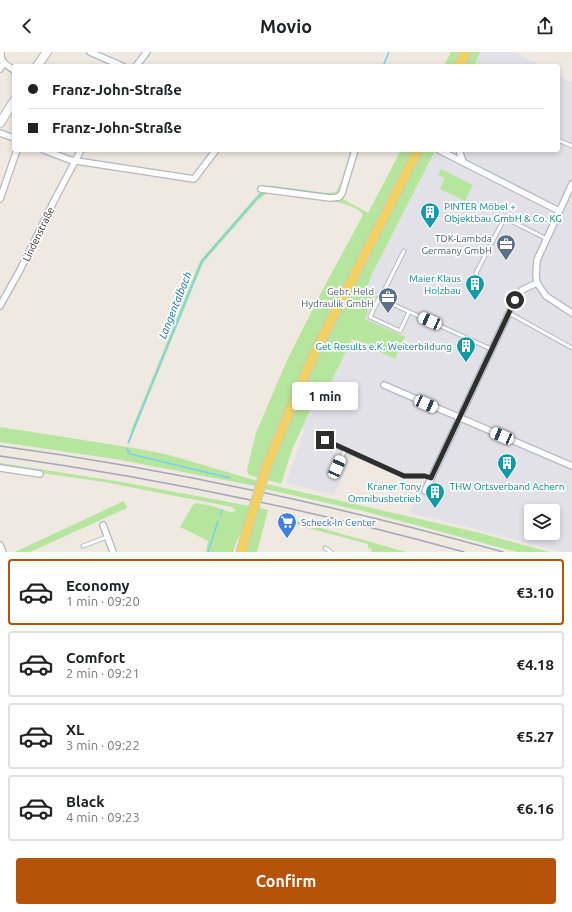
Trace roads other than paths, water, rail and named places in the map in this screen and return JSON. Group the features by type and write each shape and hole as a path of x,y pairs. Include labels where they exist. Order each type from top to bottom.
{"main road":[{"path":"460,64 466,52"},
{"path":"241,552 267,465 314,354 417,152"}],"street":[{"path":"1,52 1,58 4,63 12,69"},
{"path":"38,64 47,52"},
{"path":"90,52 117,64"},
{"path":"137,64 146,52"},
{"path":"0,69 4,63"},
{"path":"0,123 12,104"},
{"path":"0,133 12,137"},
{"path":"0,199 16,152"},
{"path":"49,152 74,161 194,179 214,152"},
{"name":"Lindenstraße","path":"0,306 31,250 80,152"},
{"path":"261,188 330,198 339,197 342,193 354,152"},
{"path":"445,152 559,212"},
{"path":"460,152 463,162"},
{"path":"572,184 537,260 536,275 538,282 546,296 572,313"},
{"path":"425,491 458,418 515,300 522,290 538,282"},
{"path":"384,385 572,466"},
{"path":"0,468 40,474"},
{"path":"103,525 113,552"},
{"path":"0,545 3,552"}],"lane":[{"path":"560,141 572,146"},
{"path":"481,280 476,273 503,221 509,220 547,239"},
{"path":"384,290 404,251"},
{"path":"409,312 400,331 370,317 379,298 491,349"},
{"path":"509,312 572,348"},
{"path":"325,440 404,476 425,476 431,478"},
{"path":"337,467 345,450"},
{"path":"83,546 107,537"},
{"path":"325,548 331,552"}],"waterway":[{"name":"Langentalbach","path":"384,64 389,52"},
{"name":"Langentalbach","path":"271,187 331,195"},
{"name":"Langentalbach","path":"128,443 202,261 264,192"},
{"name":"Langentalbach","path":"127,449 130,454 230,478"},
{"name":"Langentalbach","path":"220,515 222,510"},
{"name":"Langentalbach","path":"208,552 218,521"}],"railway":[{"path":"0,446 64,455 253,490 379,519 503,552"},
{"path":"0,456 117,474 234,496 349,522 464,552"}],"place":[{"name":"PINTER Möbel + Objektbau GmbH & Co. KG","path":"430,229"},
{"name":"TDK-Lambda Germany GmbH","path":"506,261"},
{"name":"Maier Klaus Holzbau","path":"475,301"},
{"name":"Gebr. Held Hydraulik GmbH","path":"388,314"},
{"name":"Get Results e.K. Weiterbildung","path":"466,363"},
{"name":"THW Ortsverband Achern","path":"507,480"},
{"name":"Kraner Tony Omnibusbetrieb","path":"435,509"},
{"name":"Scheck-In Center","path":"287,539"}]}
